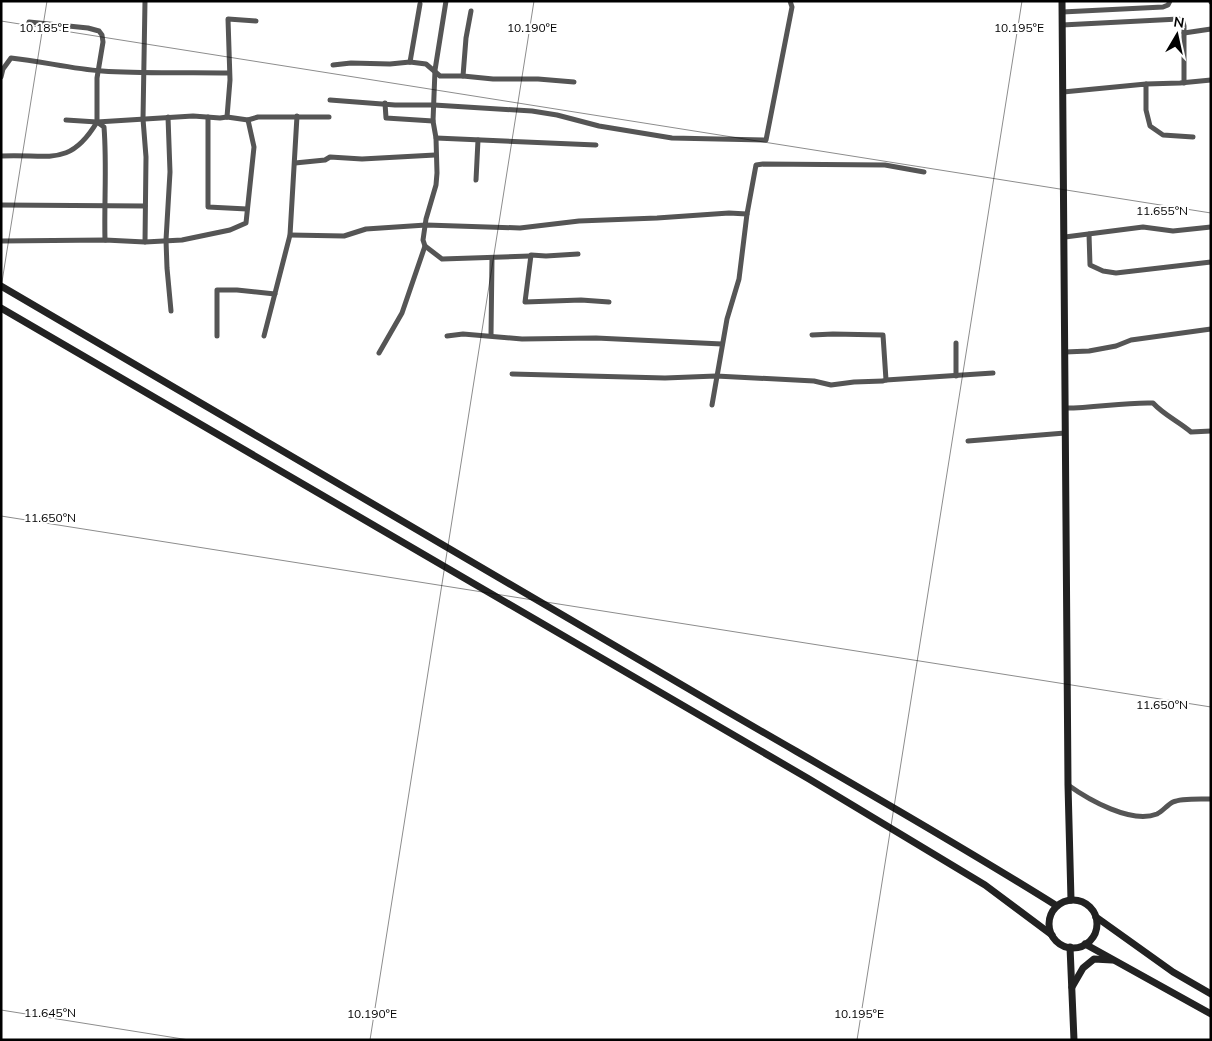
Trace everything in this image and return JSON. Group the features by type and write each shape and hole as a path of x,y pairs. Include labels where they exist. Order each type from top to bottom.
{"street":[{"path":"145,1 142,119 146,157 145,242"},
{"path":"446,1 435,70 433,121 436,138 436,185 426,219 423,240 425,246 442,259 578,254"},
{"path":"330,100 394,105 434,105 532,111 557,115 599,126 672,138 766,140 792,7 790,1"},
{"path":"1062,1 1068,785 1072,900"},
{"path":"1062,12 1163,7 1168,5 1170,1"},
{"path":"410,62 420,4"},
{"path":"464,76 466,42 471,11"},
{"path":"227,116 229,73 228,18 256,21"},
{"path":"1062,25 1179,19 1183,22 1184,33 1184,83"},
{"path":"1,156 46,157 70,153 87,138 97,122 98,78 103,42 102,35 99,31 88,28 29,22"},
{"path":"1184,33 1211,29"},
{"path":"1,77 3,69 11,58 100,71 229,73"},
{"path":"333,64 410,62 426,64 440,76 574,82"},
{"path":"1063,92 1211,80"},
{"path":"1146,84 1146,110 1150,126 1163,135 1193,138"},
{"path":"385,103 386,118 433,121"},
{"path":"66,120 97,122 168,117 220,118 227,116 248,120 258,117 329,117"},
{"path":"264,336 290,235 297,116"},
{"path":"168,117 170,172 166,240 171,311"},
{"path":"208,117 208,207 247,209"},
{"path":"1,241 105,240 145,242 182,240 230,230 246,223 254,147 248,120"},
{"path":"97,122 104,127 106,156 105,240"},
{"path":"436,138 596,145"},
{"path":"476,180 478,140"},
{"path":"295,163 325,160 330,157 362,159 435,154"},
{"path":"712,405 722,344 739,279 747,214 756,165 885,165 924,172"},
{"path":"1,205 145,206"},
{"path":"290,235 344,236 366,230 426,225 520,228 579,221 729,213 747,214"},
{"path":"1065,237 1143,227 1173,230 1211,227"},
{"path":"1089,234 1090,265 1103,271 1116,273 1211,262"},
{"path":"379,353 402,313 425,246"},
{"path":"530,256 525,302 581,300 609,302"},
{"path":"491,336 492,258"},
{"path":"1,286 723,709 882,800 1057,906"},
{"path":"217,336 218,290 275,294"},
{"path":"1,308 809,779 985,885 1052,934 1063,945 1078,947 1085,944 1095,932 1096,917 1087,904 1079,900 1064,902 1057,906 1049,919 1052,934"},
{"path":"1066,352 1089,351 1116,346 1131,340 1211,329"},
{"path":"447,336 463,334 522,339 596,338 722,344"},
{"path":"812,335 882,335 886,380"},
{"path":"956,343 956,376"},
{"path":"512,374 665,378 716,376 814,382 831,385 993,373"},
{"path":"1066,408 1088,408 1139,402 1152,403 1163,414 1191,432 1211,430"},
{"path":"968,441 1065,432"},
{"path":"1068,785 1084,797 1117,811 1139,816 1158,814 1174,802 1211,799"},
{"path":"1096,917 1173,972 1211,994"},
{"path":"1085,944 1211,1014"},
{"path":"1070,947 1074,1040"},
{"path":"1072,988 1083,968 1094,959 1115,960"}]}
